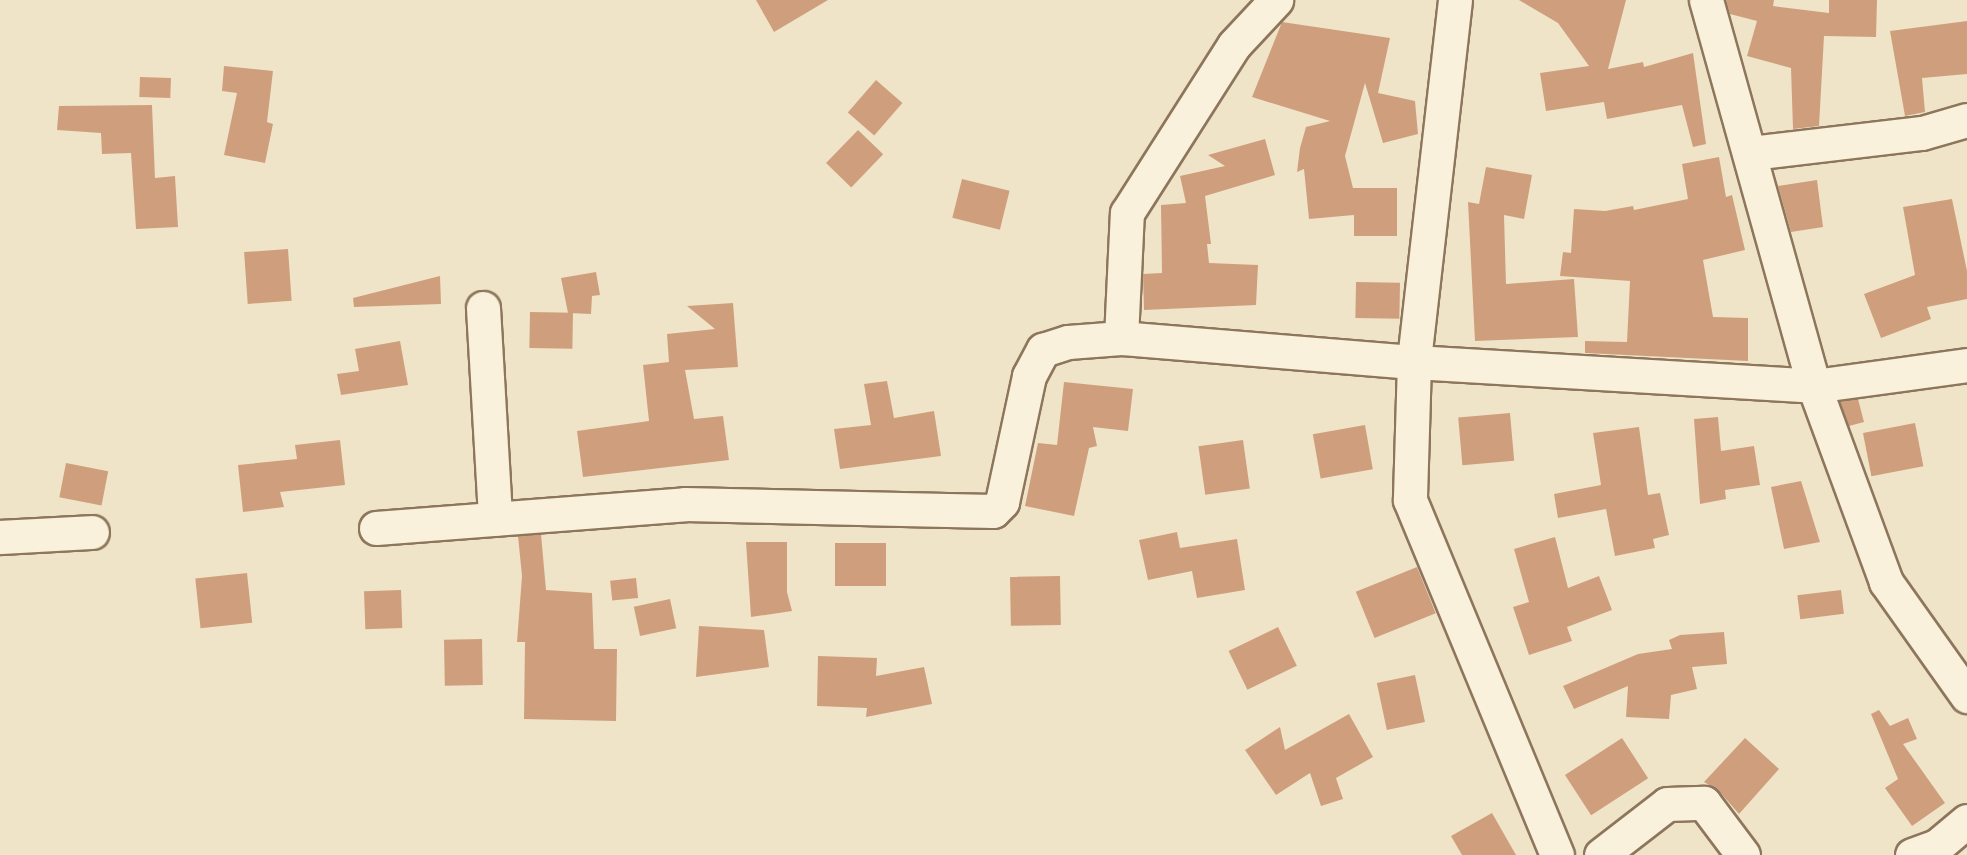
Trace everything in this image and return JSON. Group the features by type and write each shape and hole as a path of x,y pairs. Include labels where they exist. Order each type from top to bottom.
{"street":[{"path":"1121,338 1127,213 1234,45 1276,0"},
{"path":"1455,0 1414,362 1410,500 1557,855"},
{"path":"1706,0 1751,153 1814,386 1886,582 1967,696"},
{"path":"1751,153 1922,133 1967,120"},
{"path":"483,308 495,519"},
{"path":"376,528 685,504 993,511 1002,502 1029,376 1043,350 1068,342 1121,338 1414,362 1814,386 1967,365"},
{"path":"0,537 92,532"},
{"path":"1601,855 1667,804 1704,803 1743,855"},
{"path":"1912,855 1937,846 1967,821"}],"building":[{"path":"756,0 828,0 774,32"},
{"path":"1519,0 1626,0 1608,69 1643,62 1644,67 1693,53 1706,144 1693,147 1682,105 1607,119 1604,102 1546,111 1540,73 1589,66 1558,23"},
{"path":"1726,0 1774,0 1773,6 1829,13 1829,0 1877,0 1876,37 1824,36 1819,126 1793,129 1791,68 1747,56 1757,21 1730,14"},
{"path":"1967,21 1967,74 1922,78 1925,112 1905,116 1890,31"},
{"path":"1282,22 1390,38 1378,93 1415,101 1418,134 1383,143 1365,83 1345,156 1353,188 1397,188 1397,236 1354,236 1354,215 1309,219 1304,169 1297,172 1300,148 1306,127 1330,121 1252,97"},
{"path":"224,66 273,71 267,122 273,124 265,163 224,155 237,93 222,91"},
{"path":"140,77 171,78 170,98 139,97"},
{"path":"876,80 902,103 874,135 848,112"},
{"path":"152,105 155,178 175,176 178,227 136,229 131,153 102,154 101,133 57,130 59,106"},
{"path":"858,130 883,154 851,187 826,163"},
{"path":"1265,139 1275,175 1205,196 1211,244 1207,244 1209,263 1258,265 1256,305 1144,310 1143,274 1162,273 1161,205 1186,203 1180,176 1225,166 1208,155"},
{"path":"1719,157 1726,197 1732,195 1745,250 1703,260 1713,317 1748,318 1748,361 1585,353 1585,341 1627,342 1630,281 1560,276 1563,252 1571,253 1574,209 1605,211 1633,206 1634,210 1688,199 1682,164"},
{"path":"1486,167 1532,175 1524,219 1504,215 1506,284 1574,279 1578,337 1475,341 1468,202 1479,204"},
{"path":"962,179 1010,191 1000,230 952,218"},
{"path":"1817,180 1823,227 1791,232 1778,186"},
{"path":"1952,199 1967,271 1967,299 1927,307 1931,319 1881,338 1864,294 1915,275 1903,207"},
{"path":"288,249 292,301 248,304 244,252"},
{"path":"596,272 600,295 592,296 591,314 568,313 561,278"},
{"path":"440,276 441,304 354,307 353,298"},
{"path":"1356,282 1400,283 1399,319 1355,318"},
{"path":"733,303 738,367 685,370 694,419 723,416 729,460 583,477 577,431 649,421 643,365 669,362 667,334 715,329 687,306"},
{"path":"530,312 573,313 572,349 529,348"},
{"path":"400,341 408,385 341,395 337,374 359,371 355,349"},
{"path":"887,381 894,418 934,411 941,456 840,469 834,429 871,425 864,384"},
{"path":"1064,382 1133,389 1128,431 1093,427 1097,446 1089,448 1074,516 1025,506 1038,443 1057,445"},
{"path":"1858,399 1864,422 1849,426 1840,402"},
{"path":"1510,413 1514,461 1462,465 1458,418"},
{"path":"1718,417 1721,451 1754,446 1760,485 1725,490 1726,499 1700,504 1694,419"},
{"path":"1915,423 1923,466 1871,476 1863,433"},
{"path":"1365,425 1373,469 1321,479 1313,434"},
{"path":"1639,427 1648,495 1660,493 1669,535 1653,539 1655,548 1615,556 1606,509 1558,518 1554,494 1601,485 1593,433"},
{"path":"340,440 345,485 280,492 284,507 243,512 238,465 297,459 295,445"},
{"path":"1243,440 1250,489 1205,495 1198,446"},
{"path":"66,463 108,471 102,506 59,497"},
{"path":"1801,481 1820,542 1784,549 1771,487"},
{"path":"1177,532 1180,548 1237,539 1245,590 1197,598 1192,571 1148,580 1139,540"},
{"path":"541,534 546,590 592,593 594,649 617,649 616,721 524,719 525,642 517,642 522,576 518,536"},
{"path":"1555,537 1568,588 1599,576 1612,610 1567,627 1572,641 1529,655 1513,607 1529,602 1514,549"},
{"path":"746,542 787,542 787,592 792,611 751,617"},
{"path":"835,543 886,543 886,586 835,586"},
{"path":"1417,567 1436,613 1375,638 1356,592"},
{"path":"247,573 252,623 201,628 195,578"},
{"path":"1060,576 1061,625 1011,626 1010,577"},
{"path":"636,578 638,598 612,601 610,581"},
{"path":"401,590 402,628 365,629 364,591"},
{"path":"1841,590 1844,614 1800,619 1797,595"},
{"path":"670,599 676,628 640,636 634,607"},
{"path":"699,626 764,630 769,667 696,677"},
{"path":"1278,627 1297,666 1247,690 1229,651"},
{"path":"1724,632 1727,664 1692,667 1697,689 1671,695 1669,719 1626,717 1628,686 1574,709 1563,686 1638,654 1672,649 1669,640 1680,635"},
{"path":"482,639 483,685 445,686 444,640"},
{"path":"818,656 877,658 876,676 924,667 932,704 866,717 867,708 817,706"},
{"path":"1415,675 1425,722 1387,730 1377,683"},
{"path":"1879,710 1890,726 1908,718 1917,739 1903,744 1945,803 1912,826 1885,788 1898,779 1871,714"},
{"path":"1349,714 1373,757 1336,778 1343,799 1321,806 1310,773 1276,795 1245,750 1280,727 1285,750"},
{"path":"1622,738 1648,778 1591,815 1565,775"},
{"path":"1745,738 1779,769 1739,814 1719,791 1704,782"},
{"path":"1492,813 1516,855 1462,855 1451,836"}]}
